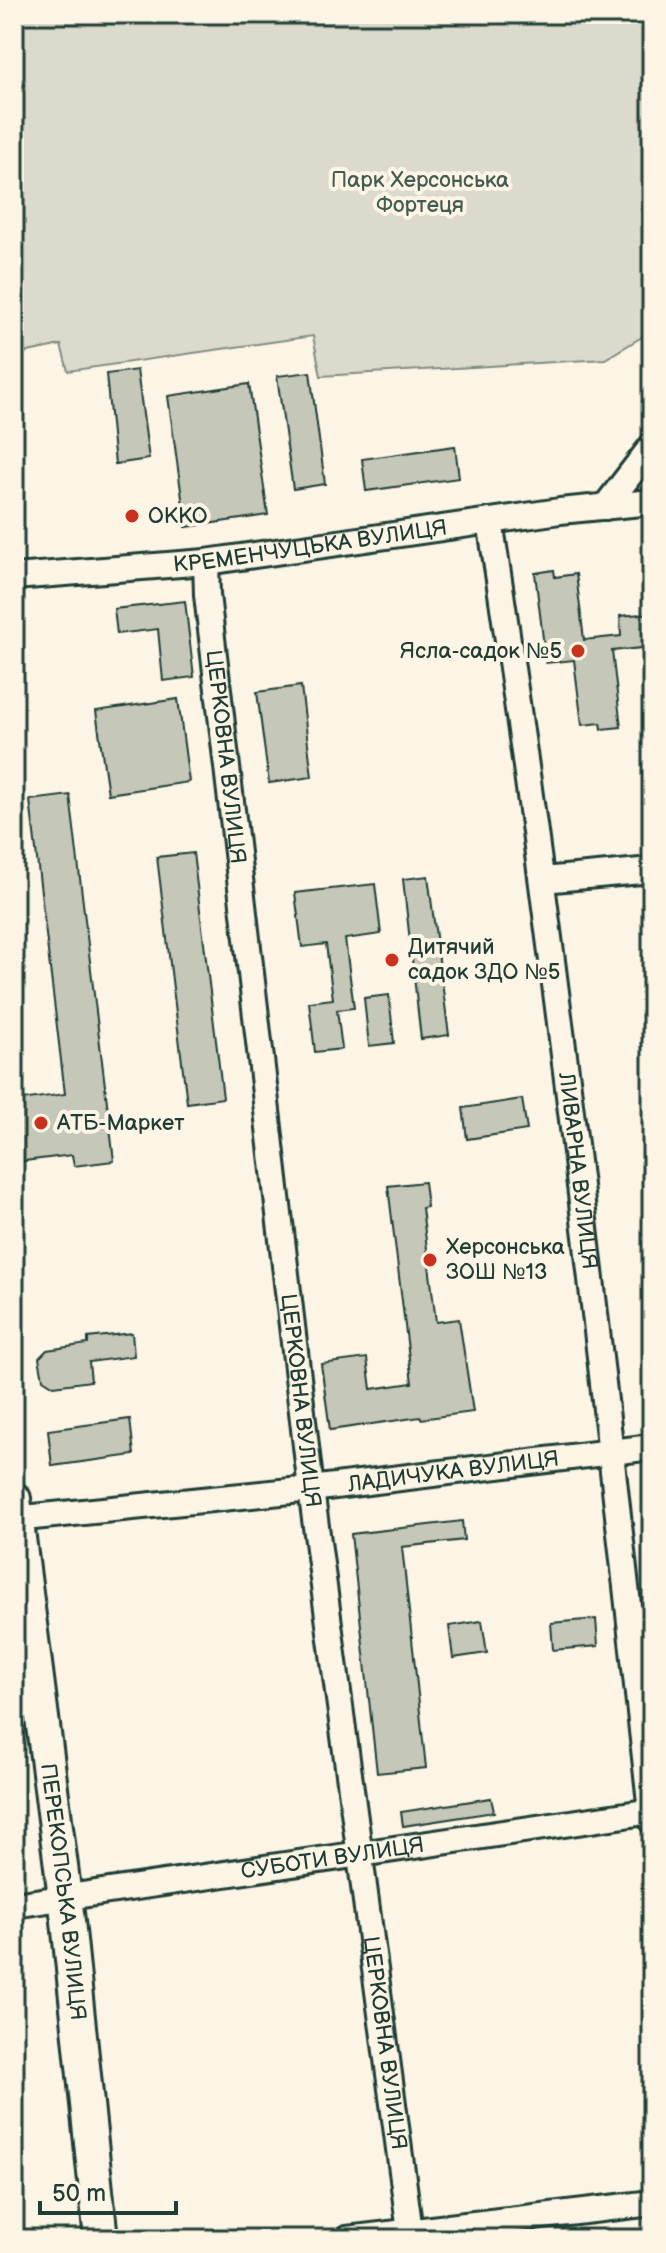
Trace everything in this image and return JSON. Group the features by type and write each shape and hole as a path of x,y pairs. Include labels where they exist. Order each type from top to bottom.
{"main road":[{"name":"ПЕРЕКОПСЬКА ВУЛИЦЯ","path":"15,1512 65,1898 101,2239"}],"street":[{"path":"605,507 652,446"},
{"name":"КРЕМЕНЧУЦЬКА ВУЛИЦЯ","path":"14,577 206,562 490,521 652,502"},
{"name":"ЛИВАРНА ВУЛИЦЯ","path":"490,521 543,880 652,1814"},
{"name":"ЦЕРКОВНА ВУЛИЦЯ","path":"206,562 207,595 311,1489 410,2235"},
{"path":"543,880 652,870"},
{"name":"ЛАДИЧУКА ВУЛИЦЯ","path":"15,1512 311,1489 652,1447"},
{"name":"СУБОТИ ВУЛИЦЯ","path":"14,1905 361,1853 652,1814"},
{"path":"347,2239 410,2235 652,2203"}],"green space":[{"name":"Парк Херсонська Фортеця","path":"14,14 652,14 652,331 605,359 321,376 313,336 68,371 61,345 14,355"}],"building":[{"path":"137,370 149,459 115,464 106,374"},
{"path":"310,372 325,484 293,489 277,376"},
{"path":"249,384 268,515 186,527 168,396"},
{"path":"455,446 459,478 366,491 362,459"},
{"name":"Ясла-садок №5","path":"554,570 555,577 576,574 584,640 621,636 620,616 652,613 652,647 612,651 621,727 602,729 601,723 582,725 574,660 546,663 535,573"},
{"path":"185,601 194,677 163,681 158,629 117,634 114,609"},
{"path":"301,686 312,777 269,783 257,692"},
{"path":"178,699 189,782 108,794 96,711"},
{"path":"70,795 114,1161 74,1166 72,1155 16,1162 14,1101 65,1094 30,800"},
{"path":"193,853 223,1098 187,1103 157,857"},
{"path":"428,876 449,1035 421,1039 403,879"},
{"path":"375,884 381,934 345,939 354,1008 337,1010 342,1049 315,1052 309,1002 333,999 326,944 302,947 295,893"},
{"path":"389,995 394,1043 369,1046 364,998"},
{"path":"522,1099 527,1130 467,1139 463,1108"},
{"path":"424,1182 427,1207 422,1208 436,1322 459,1319 473,1412 330,1430 321,1364 367,1358 371,1389 412,1383 388,1186"},
{"path":"132,1333 134,1356 89,1362 91,1381 54,1386 43,1379 39,1358 47,1350 88,1344 88,1338"},
{"path":"130,1419 134,1455 52,1466 48,1430"},
{"path":"462,1521 464,1540 402,1547 426,1768 377,1773 351,1534"},
{"path":"596,1619 598,1646 553,1650 551,1623"},
{"path":"482,1621 487,1653 453,1658 449,1626"},
{"path":"491,1798 494,1812 403,1826 401,1812"}],"place":[{"name":"ОККО","path":"132,516"},
{"name":"Ясла-садок №5","path":"578,651"},
{"name":"Дитячий садок ЗДО №5","path":"392,960"},
{"name":"АТБ-Маркет","path":"41,1123"},
{"name":"Херсонська ЗОШ №13","path":"430,1260"}]}
